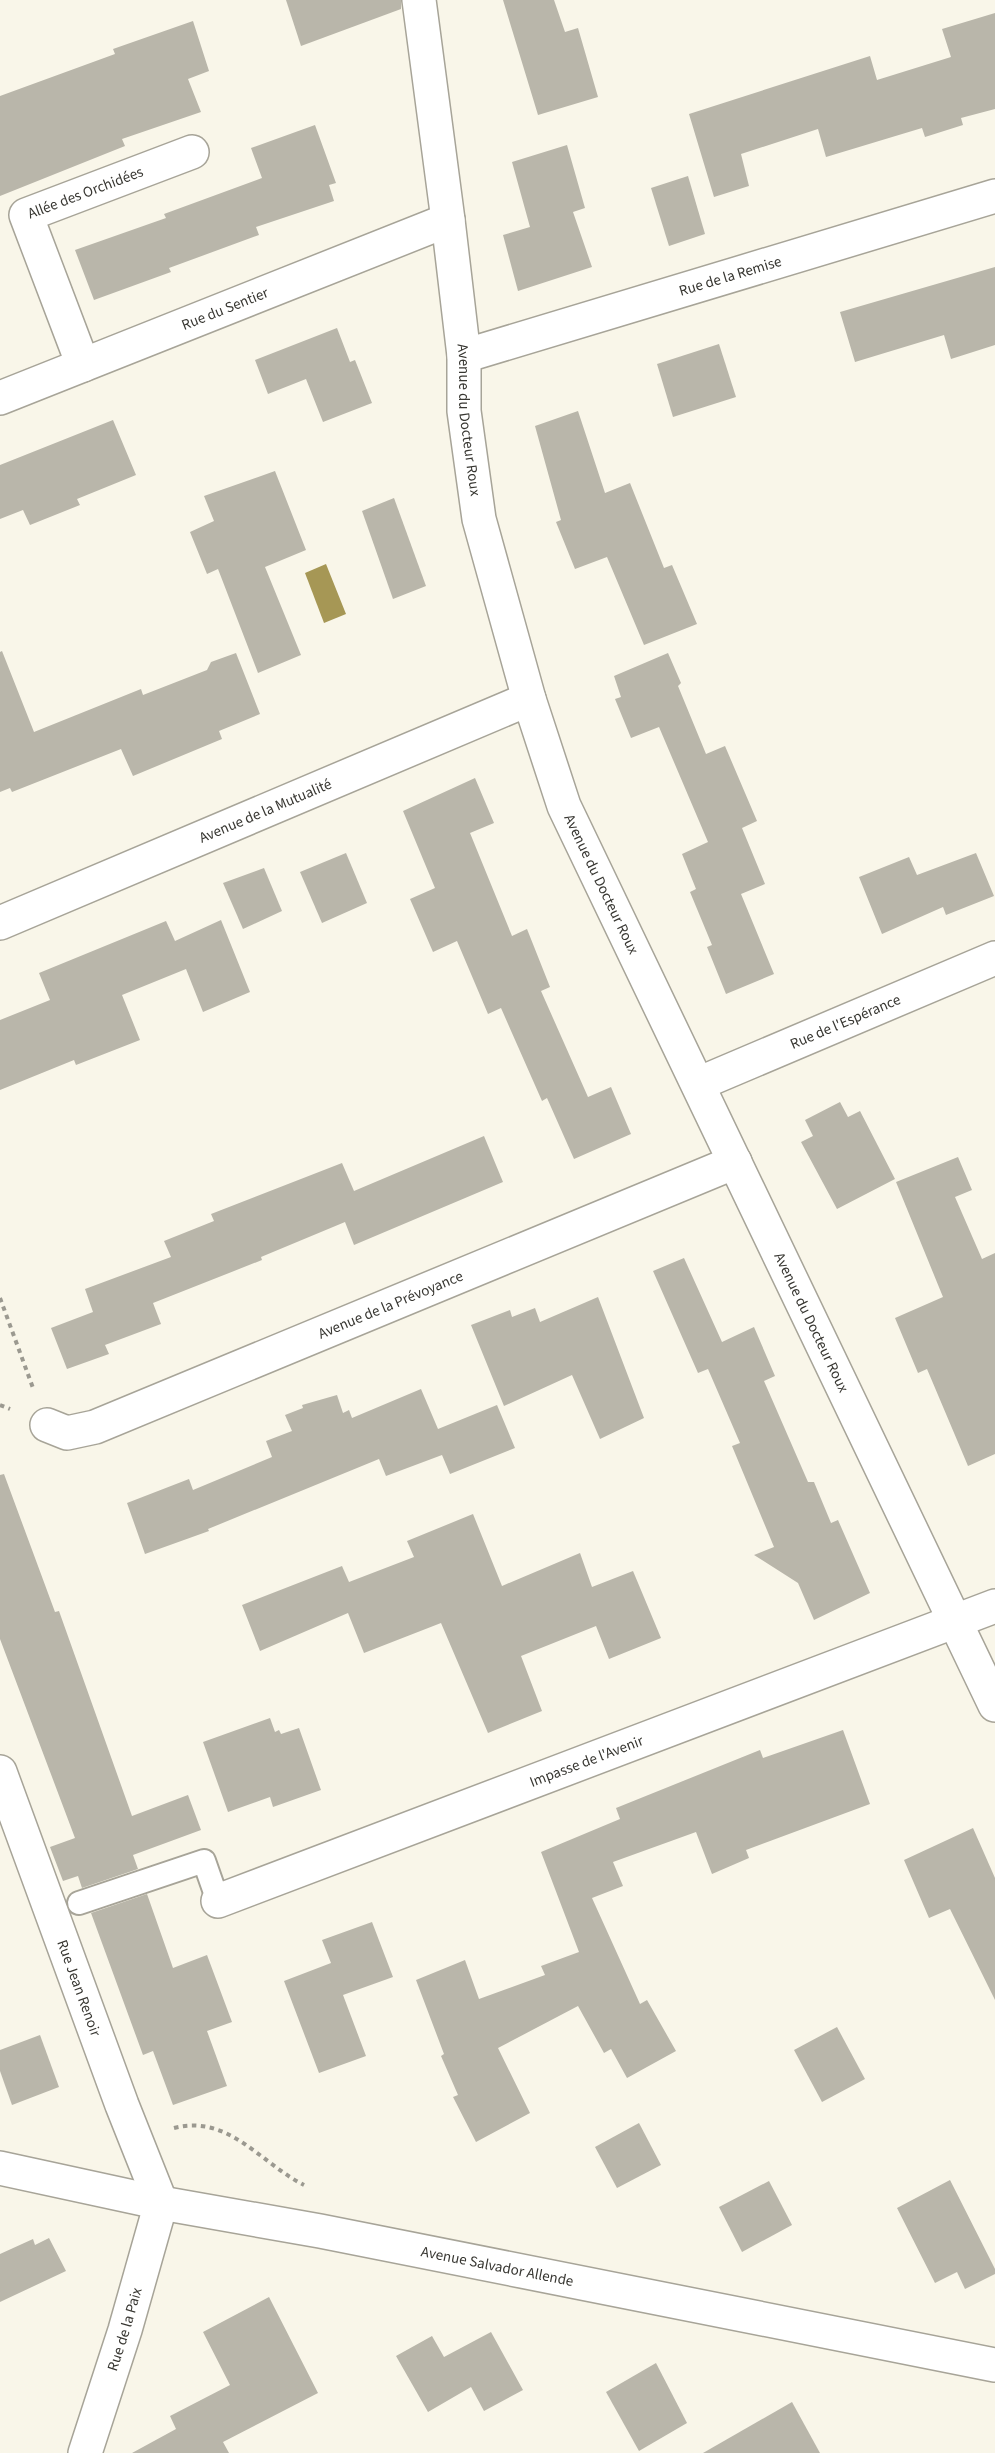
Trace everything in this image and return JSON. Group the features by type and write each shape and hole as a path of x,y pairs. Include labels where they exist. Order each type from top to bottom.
{"street":[{"name":"Avenue du Docteur Roux","path":"419,0 464,356 464,411 478,519 530,699 564,806 995,1705"},
{"name":"Allée des Orchidées","path":"83,365 26,215 192,152"},
{"name":"Rue de la Remise","path":"464,356 995,196"},
{"name":"Rue du Sentier","path":"0,398 448,220"},
{"name":"Avenue de la Mutualité","path":"0,923 530,699"},
{"name":"Rue de l'Espérance","path":"698,1084 995,958"},
{"name":"Avenue de la Prévoyance","path":"47,1425 67,1433 95,1427 735,1162"},
{"name":"Impasse de l'Avenir","path":"218,1901 995,1606"},
{"name":"Rue Jean Renoir","path":"0,1772 161,2203"},
{"name":"Avenue Salvador Allende","path":"0,2168 161,2203 330,2233 995,2366"},
{"name":"Rue de la Paix","path":"85,2453 125,2330 161,2203"}],"lane":[{"path":"79,1903 204,1860 218,1901"}],"path":[{"path":"0,1298 47,1425"},
{"path":"136,2139 181,2127 208,2126 235,2135 309,2188"}],"shaded area":[{"path":"326,564 346,614 324,623 305,573"}],"building":[{"path":"286,0 401,0 401,9 301,46"},
{"path":"503,0 554,0 565,32 578,28 598,97 538,115"},
{"path":"995,13 995,109 961,118 963,125 925,137 922,128 826,157 818,129 741,154 749,186 714,197 689,114 870,56 877,80 951,57 942,29"},
{"path":"193,21 209,71 188,79 201,112 122,139 125,146 0,196 0,96 115,54 113,49"},
{"path":"315,125 336,183 329,185 334,201 256,227 259,235 169,268 171,272 94,300 75,250 166,218 164,214 262,178 251,148"},
{"path":"567,145 585,208 573,212 592,267 518,291 503,235 530,227 512,162"},
{"path":"688,176 705,234 669,246 651,188"},
{"path":"995,267 995,345 951,359 944,335 855,362 840,312"},
{"path":"337,328 350,362 355,360 372,403 323,422 306,379 268,394 255,360"},
{"path":"719,344 736,397 673,417 657,364"},
{"path":"578,411 605,493 630,483 664,568 672,565 697,624 644,645 607,557 575,569 556,522 561,520 535,426"},
{"path":"113,420 136,475 77,499 80,505 30,525 23,510 0,519 0,465"},
{"path":"275,471 306,550 265,567 301,655 258,673 218,569 207,574 190,532 214,521 204,496"},
{"path":"394,498 426,586 393,599 362,511"},
{"path":"2,651 34,732 141,689 143,695 207,670 211,662 236,653 260,714 219,731 222,739 133,776 121,749 12,792 10,788 0,792 0,652"},
{"path":"668,653 681,683 678,686 706,754 725,746 757,821 742,828 765,884 741,894 774,974 726,994 707,947 712,945 690,892 696,889 682,854 708,842 659,727 631,738 615,699 621,697 614,676"},
{"path":"475,778 494,823 470,833 512,936 527,929 550,987 541,991 588,1097 611,1087 631,1134 574,1159 547,1098 542,1101 501,1008 488,1014 457,941 433,952 410,899 435,888 403,811"},
{"path":"346,853 367,903 322,923 300,872"},
{"path":"976,853 994,896 946,915 943,907 882,934 859,877 909,857 917,875"},
{"path":"264,868 282,911 243,929 223,883"},
{"path":"221,920 250,992 203,1012 186,969 122,995 140,1040 76,1065 74,1060 0,1090 0,1020 50,1000 39,973 166,921 175,941"},
{"path":"840,1102 848,1117 860,1111 895,1179 837,1209 801,1142 813,1136 805,1120"},
{"path":"484,1136 503,1182 354,1245 345,1222 261,1257 262,1260 153,1303 161,1324 105,1345 109,1354 67,1369 51,1328 93,1312 85,1289 171,1257 164,1241 214,1221 211,1214 342,1163 354,1191"},
{"path":"958,1157 972,1190 955,1197 982,1259 995,1253 995,1454 968,1466 927,1369 918,1373 895,1318 943,1297 896,1182"},
{"path":"684,1258 722,1342 754,1327 775,1376 764,1381 808,1482 814,1482 831,1523 838,1520 870,1593 814,1620 798,1583 754,1555 774,1547 732,1446 740,1443 708,1369 698,1373 653,1271"},
{"path":"598,1297 644,1418 600,1439 572,1375 504,1406 471,1325 510,1310 512,1317 535,1308 540,1322"},
{"path":"421,1389 438,1429 497,1405 515,1448 450,1474 442,1455 386,1476 379,1459 208,1529 209,1531 145,1554 127,1503 189,1479 193,1490 272,1457 266,1441 292,1431 285,1415 303,1408 302,1405 337,1395 343,1413 349,1410 352,1418"},
{"path":"4,1474 55,1612 59,1611 132,1816 188,1795 201,1830 133,1855 138,1869 82,1888 78,1876 63,1881 50,1847 75,1838 0,1639 0,1475"},
{"path":"473,1514 502,1586 580,1553 592,1587 633,1571 661,1638 609,1659 596,1626 521,1656 542,1711 488,1733 441,1623 364,1653 348,1613 260,1651 242,1605 342,1566 349,1582 414,1557 407,1541"},
{"path":"270,1718 275,1732 279,1730 281,1734 299,1728 321,1790 273,1807 270,1797 228,1812 203,1742"},
{"path":"843,1730 870,1804 746,1850 749,1858 712,1874 696,1832 613,1862 623,1886 592,1898 640,2004 647,2000 676,2051 627,2078 611,2049 604,2053 578,2006 498,2048 530,2113 476,2142 453,2097 458,2095 441,2056 444,2054 416,1980 465,1960 479,1999 545,1975 541,1966 579,1952 541,1852 620,1819 616,1808 760,1750 763,1758"},
{"path":"973,1828 995,1878 995,2000 950,1909 929,1918 904,1860"},
{"path":"147,1894 173,1968 207,1955 232,2022 207,2031 227,2086 173,2105 153,2051 143,2055 91,1913"},
{"path":"372,1922 393,1977 343,1995 366,2056 319,2073 284,1981 331,1963 322,1940"},
{"path":"837,2027 865,2079 822,2102 794,2050"},
{"path":"40,2035 59,2087 12,2105 0,2071 0,2050"},
{"path":"639,2123 661,2165 617,2188 595,2147"},
{"path":"950,2180 995,2269 995,2274 965,2289 957,2272 935,2283 897,2208"},
{"path":"769,2181 792,2225 742,2252 719,2207"},
{"path":"49,2238 66,2271 0,2302 0,2254 33,2239 35,2245"},
{"path":"269,2297 318,2393 223,2442 229,2453 132,2453 176,2429 170,2416 230,2385 203,2332"},
{"path":"491,2332 523,2390 484,2411 471,2387 428,2412 396,2356 432,2336 444,2357"},
{"path":"656,2363 687,2423 639,2451 606,2392"},
{"path":"792,2402 820,2453 703,2453"}]}
